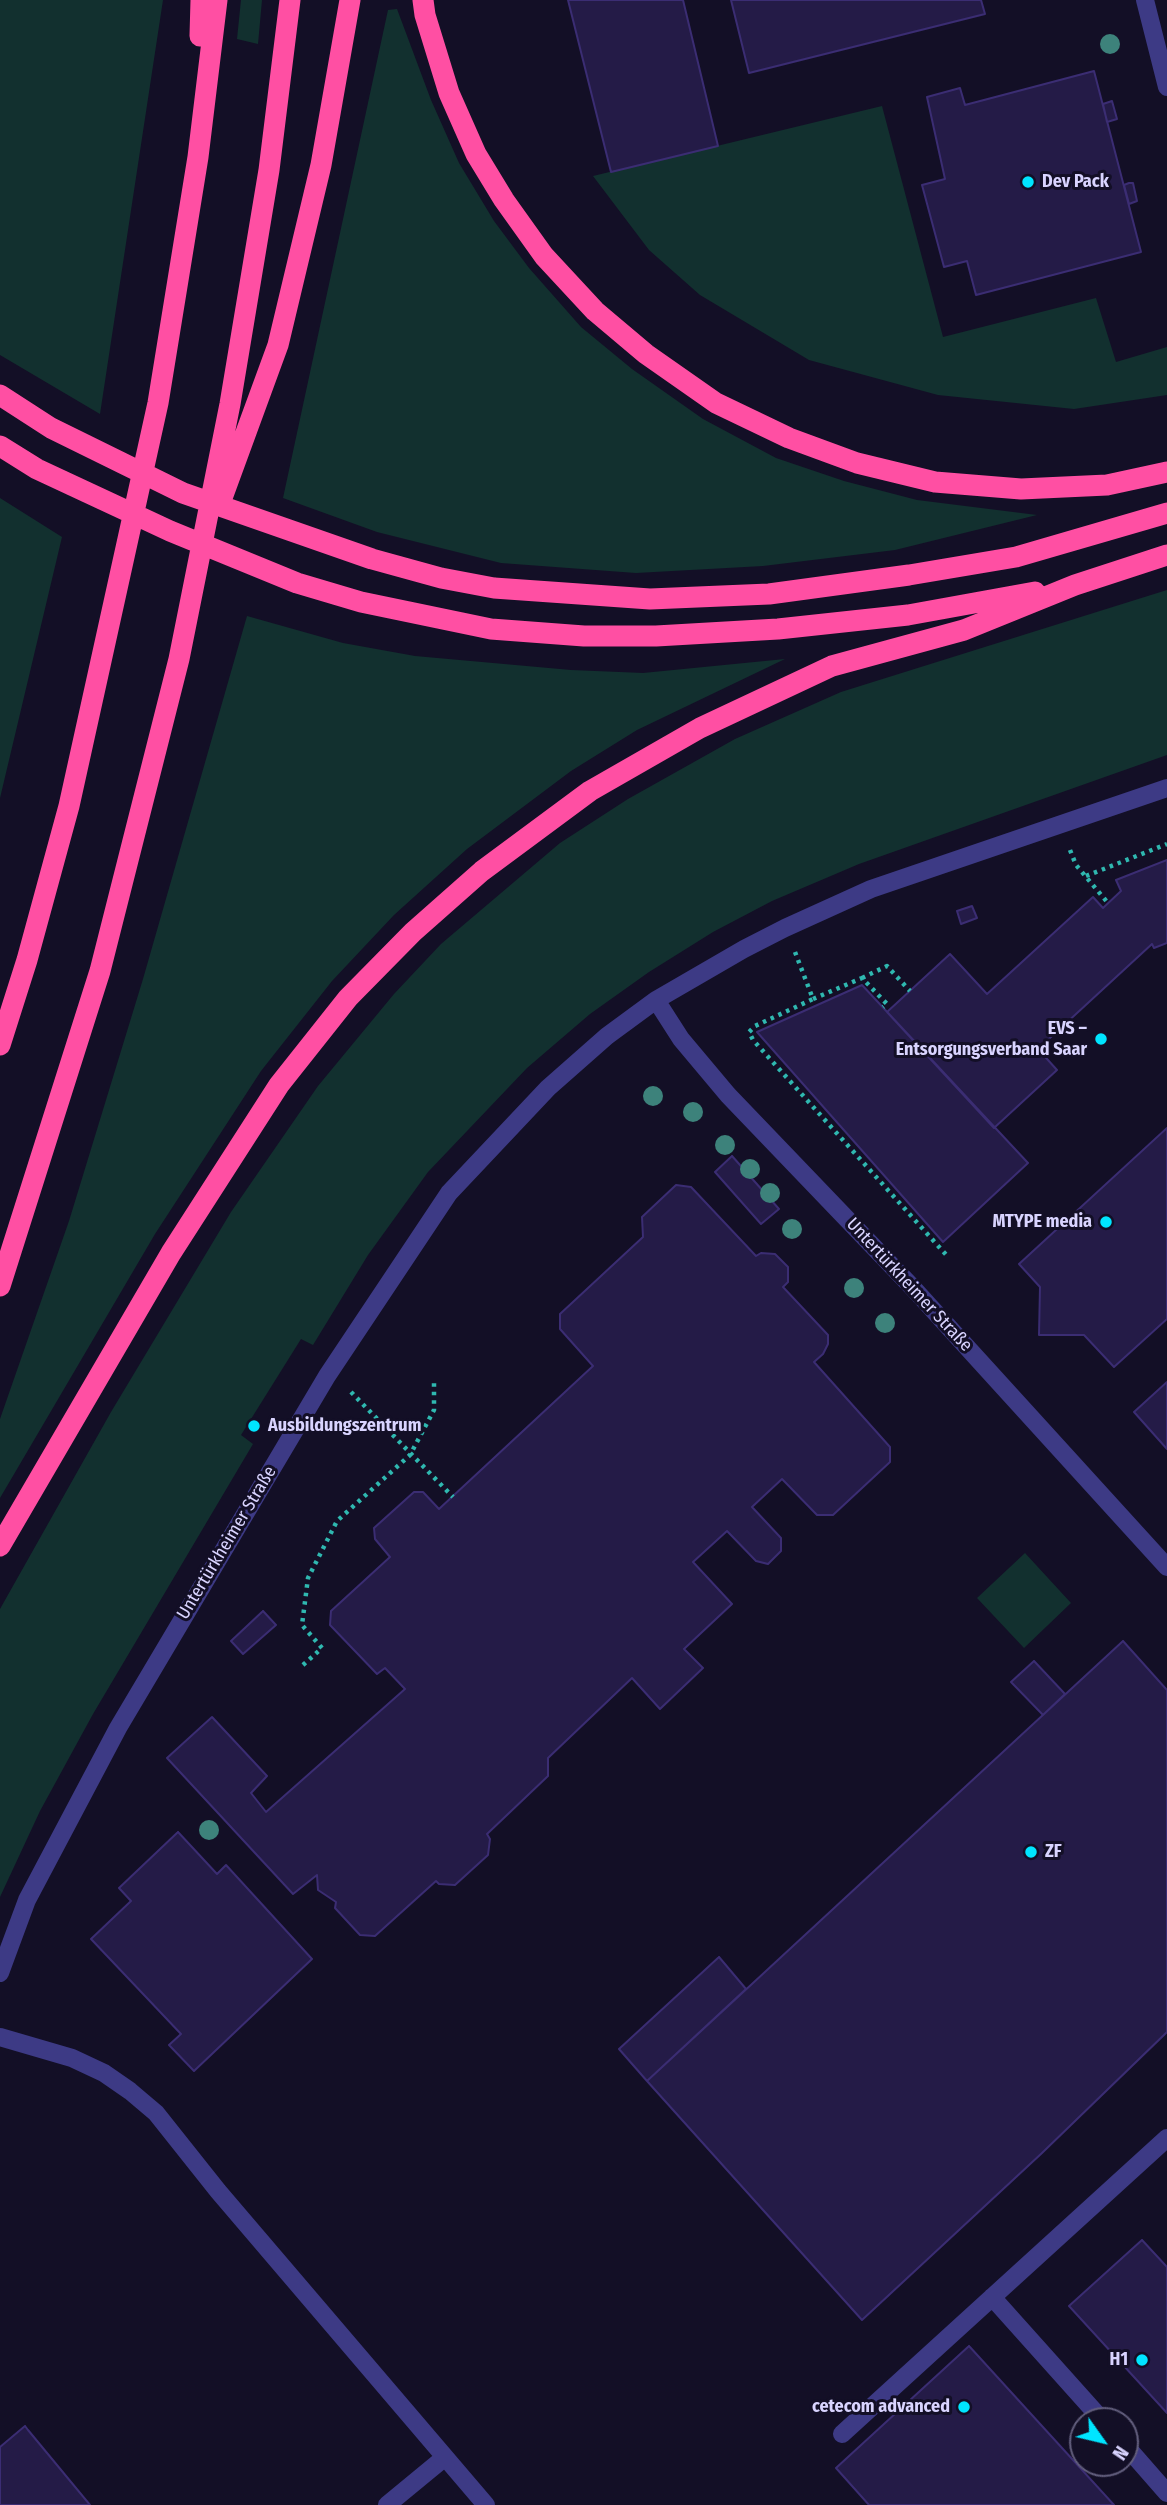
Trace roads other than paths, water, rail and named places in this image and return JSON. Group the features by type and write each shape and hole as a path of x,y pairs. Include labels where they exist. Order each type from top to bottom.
{"highway":[{"path":"198,157 201,0"},
{"path":"0,1045 27,960 69,806 158,403 198,157 217,0"},
{"path":"0,1286 100,971 179,659 230,404 269,170 290,0"},
{"path":"200,561 278,345 321,165 350,0"},
{"path":"423,0 425,15 449,93 476,154 503,200 544,256 596,311 646,354 716,403 789,438 857,463 935,482 1021,489 1107,485 1167,472"},
{"path":"0,395 51,428 183,493 316,540 372,559 468,583 568,595 650,599 769,594 909,575 1016,556 1167,513"},
{"path":"0,446 37,469 170,531 297,583 360,602 491,629 584,636 656,636 778,629 908,615 1075,585"},
{"path":"0,1546 171,1253 279,1085 348,998 412,932 482,872 590,792 700,728 832,666 964,631 1075,585 1167,555"}],"street":[{"path":"1145,0 1167,87"},
{"name":"Untertürkheimer Straße","path":"0,1973 27,1900 118,1728 258,1489 353,1334 449,1193 548,1088 607,1037 656,1000 744,948 871,889 1167,788"},
{"name":"Untertürkheimer Straße","path":"656,1000 681,1039 728,1095 914,1289 1167,1567"},
{"path":"0,2036 72,2058 103,2073 156,2113 218,2191 486,2505"},
{"path":"842,2434 1167,2138"},
{"path":"992,2297 1090,2407"},
{"path":"387,2505 444,2458"},
{"path":"1139,2461 1167,2493"}],"place":[{"name":"Dev Pack","path":"1028,182"},
{"name":"EVS – Entsorgungsverband Saar","path":"1101,1039"},
{"name":"MTYPE media","path":"1106,1222"},
{"name":"Ausbildungszentrum","path":"254,1426"},
{"name":"ZF","path":"1031,1852"},
{"name":"H1","path":"1142,2360"},
{"name":"cetecom advanced","path":"964,2407"}]}
